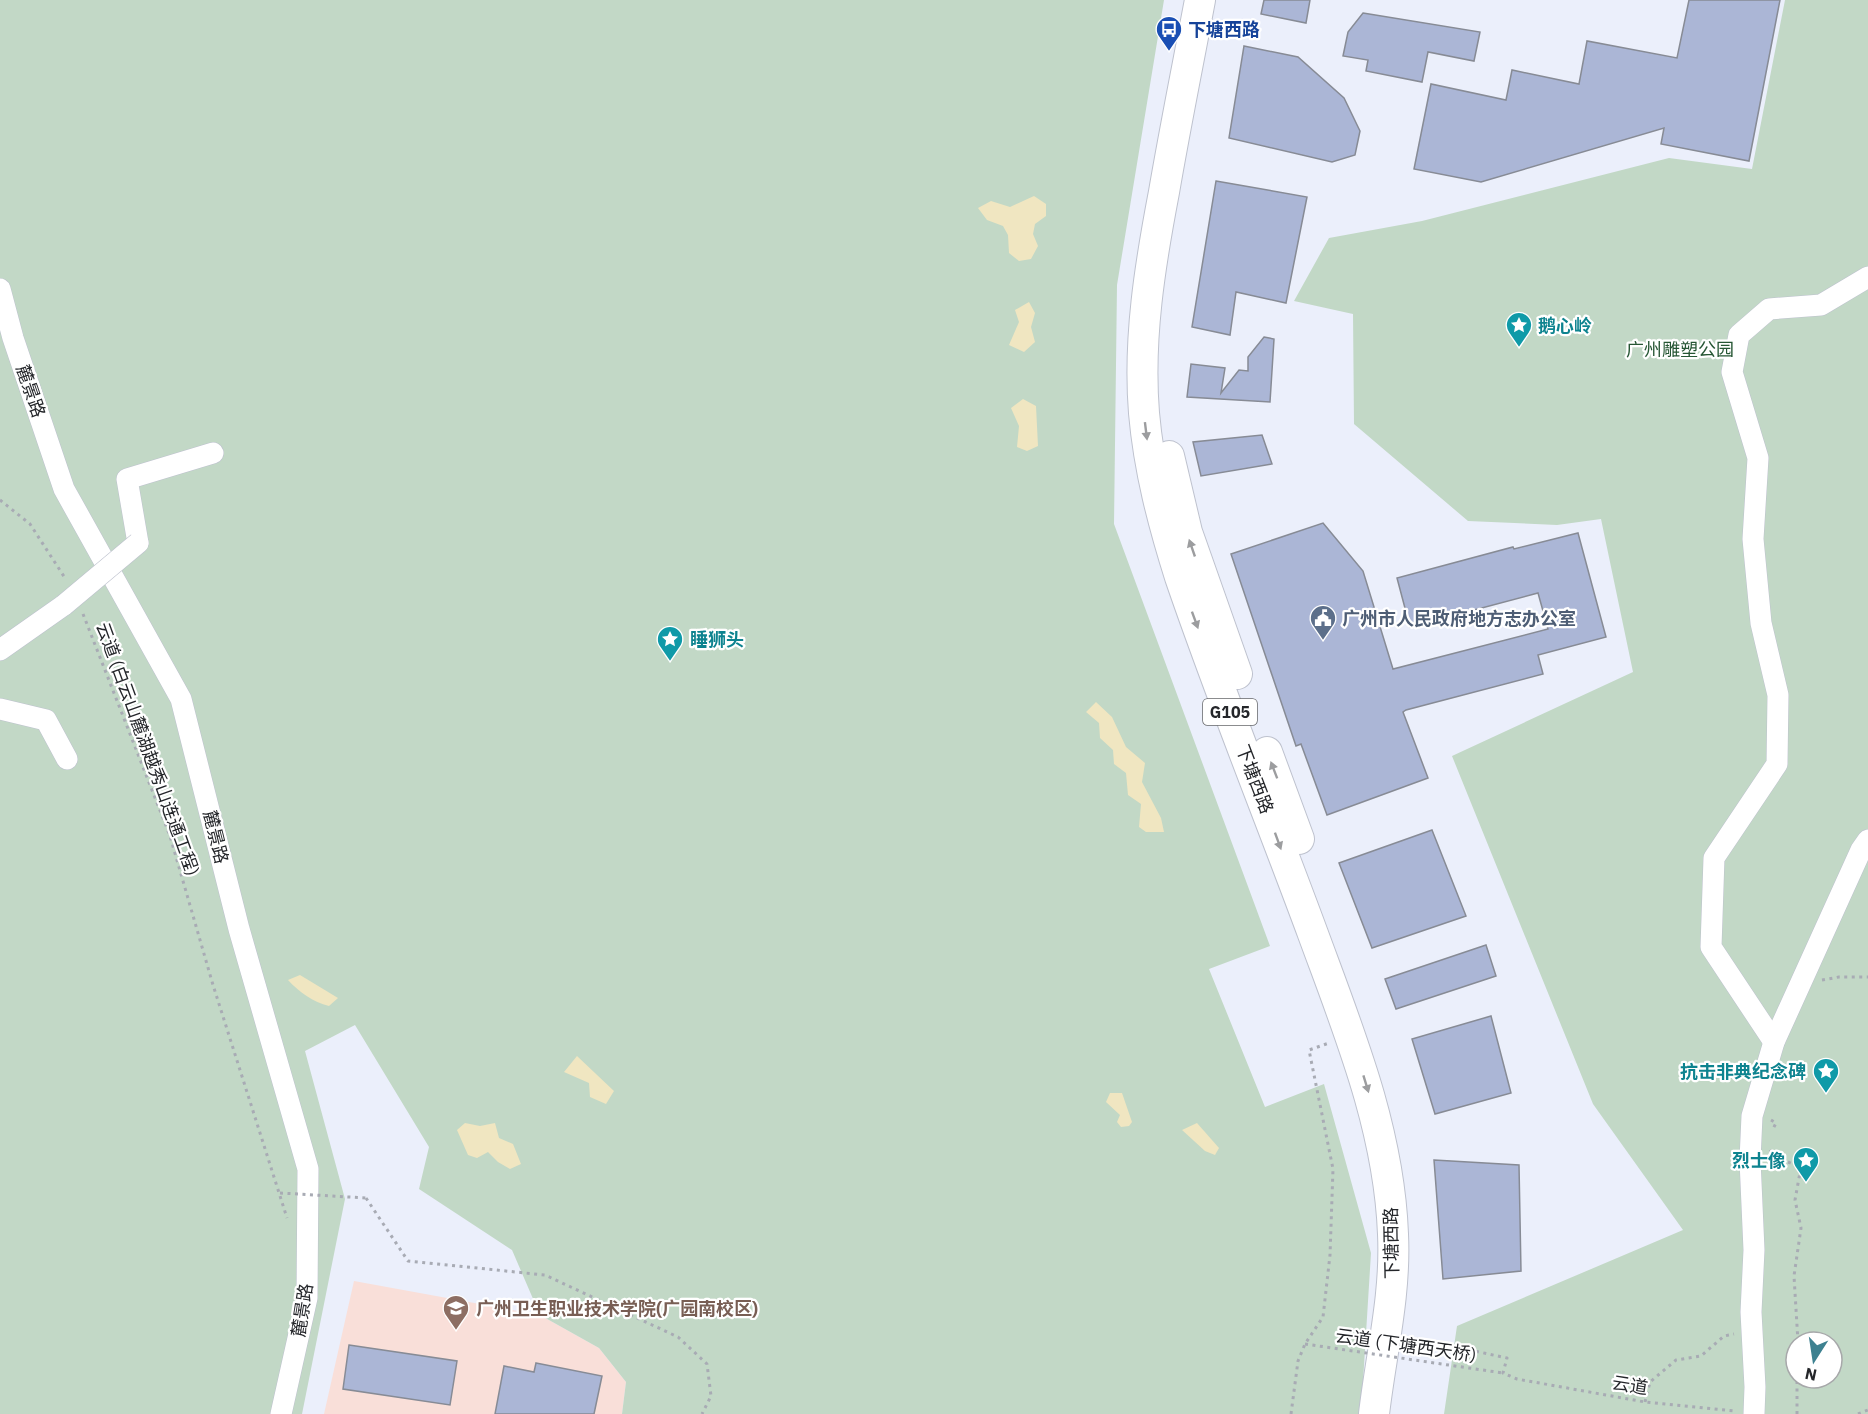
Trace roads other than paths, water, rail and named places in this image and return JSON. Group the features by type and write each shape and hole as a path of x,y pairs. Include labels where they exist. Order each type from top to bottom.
{"highway":[{"name":"下塘西路","path":"1200,0 1159,215 1146,304 1142,381 1146,439 1158,505 1180,577 1350,1035 1381,1137 1393,1233 1392,1283 1374,1414"},
{"name":"下塘西路","path":"1218,0 1167,287 1161,366 1167,445 1186,532 1378,1057 1399,1124 1408,1179 1413,1259 1393,1414"}],"street":[{"path":"1774,1042 1711,947 1714,858 1777,764 1778,695 1761,623 1753,539 1758,458 1731,372 1739,335 1769,309 1821,304 1868,278"},
{"name":"麓景路","path":"0,289 13,338 64,489 181,699 239,929 308,1169 307,1298 281,1414"},
{"path":"0,650 72,607 138,543 127,479 213,453"},
{"path":"0,709 46,720 67,759"},
{"path":"1754,1412 1751,1312 1754,1250 1750,1160 1752,1116 1774,1042 1861,850 1868,840"}],"place":[{"name":"下塘西路","path":"1169,52"},
{"name":"鹅心岭","path":"1519,348"},
{"name":"广州市人民政府地方志办公室","path":"1323,641"},
{"name":"睡狮头","path":"670,662"},
{"name":"抗击非典纪念碑","path":"1826,1094"},
{"name":"烈士像","path":"1806,1183"},
{"name":"广州卫生职业技术学院(广园南校区)","path":"456,1331"}],"park label":[{"name":"广州雕塑公园","path":"1680,349"}]}
